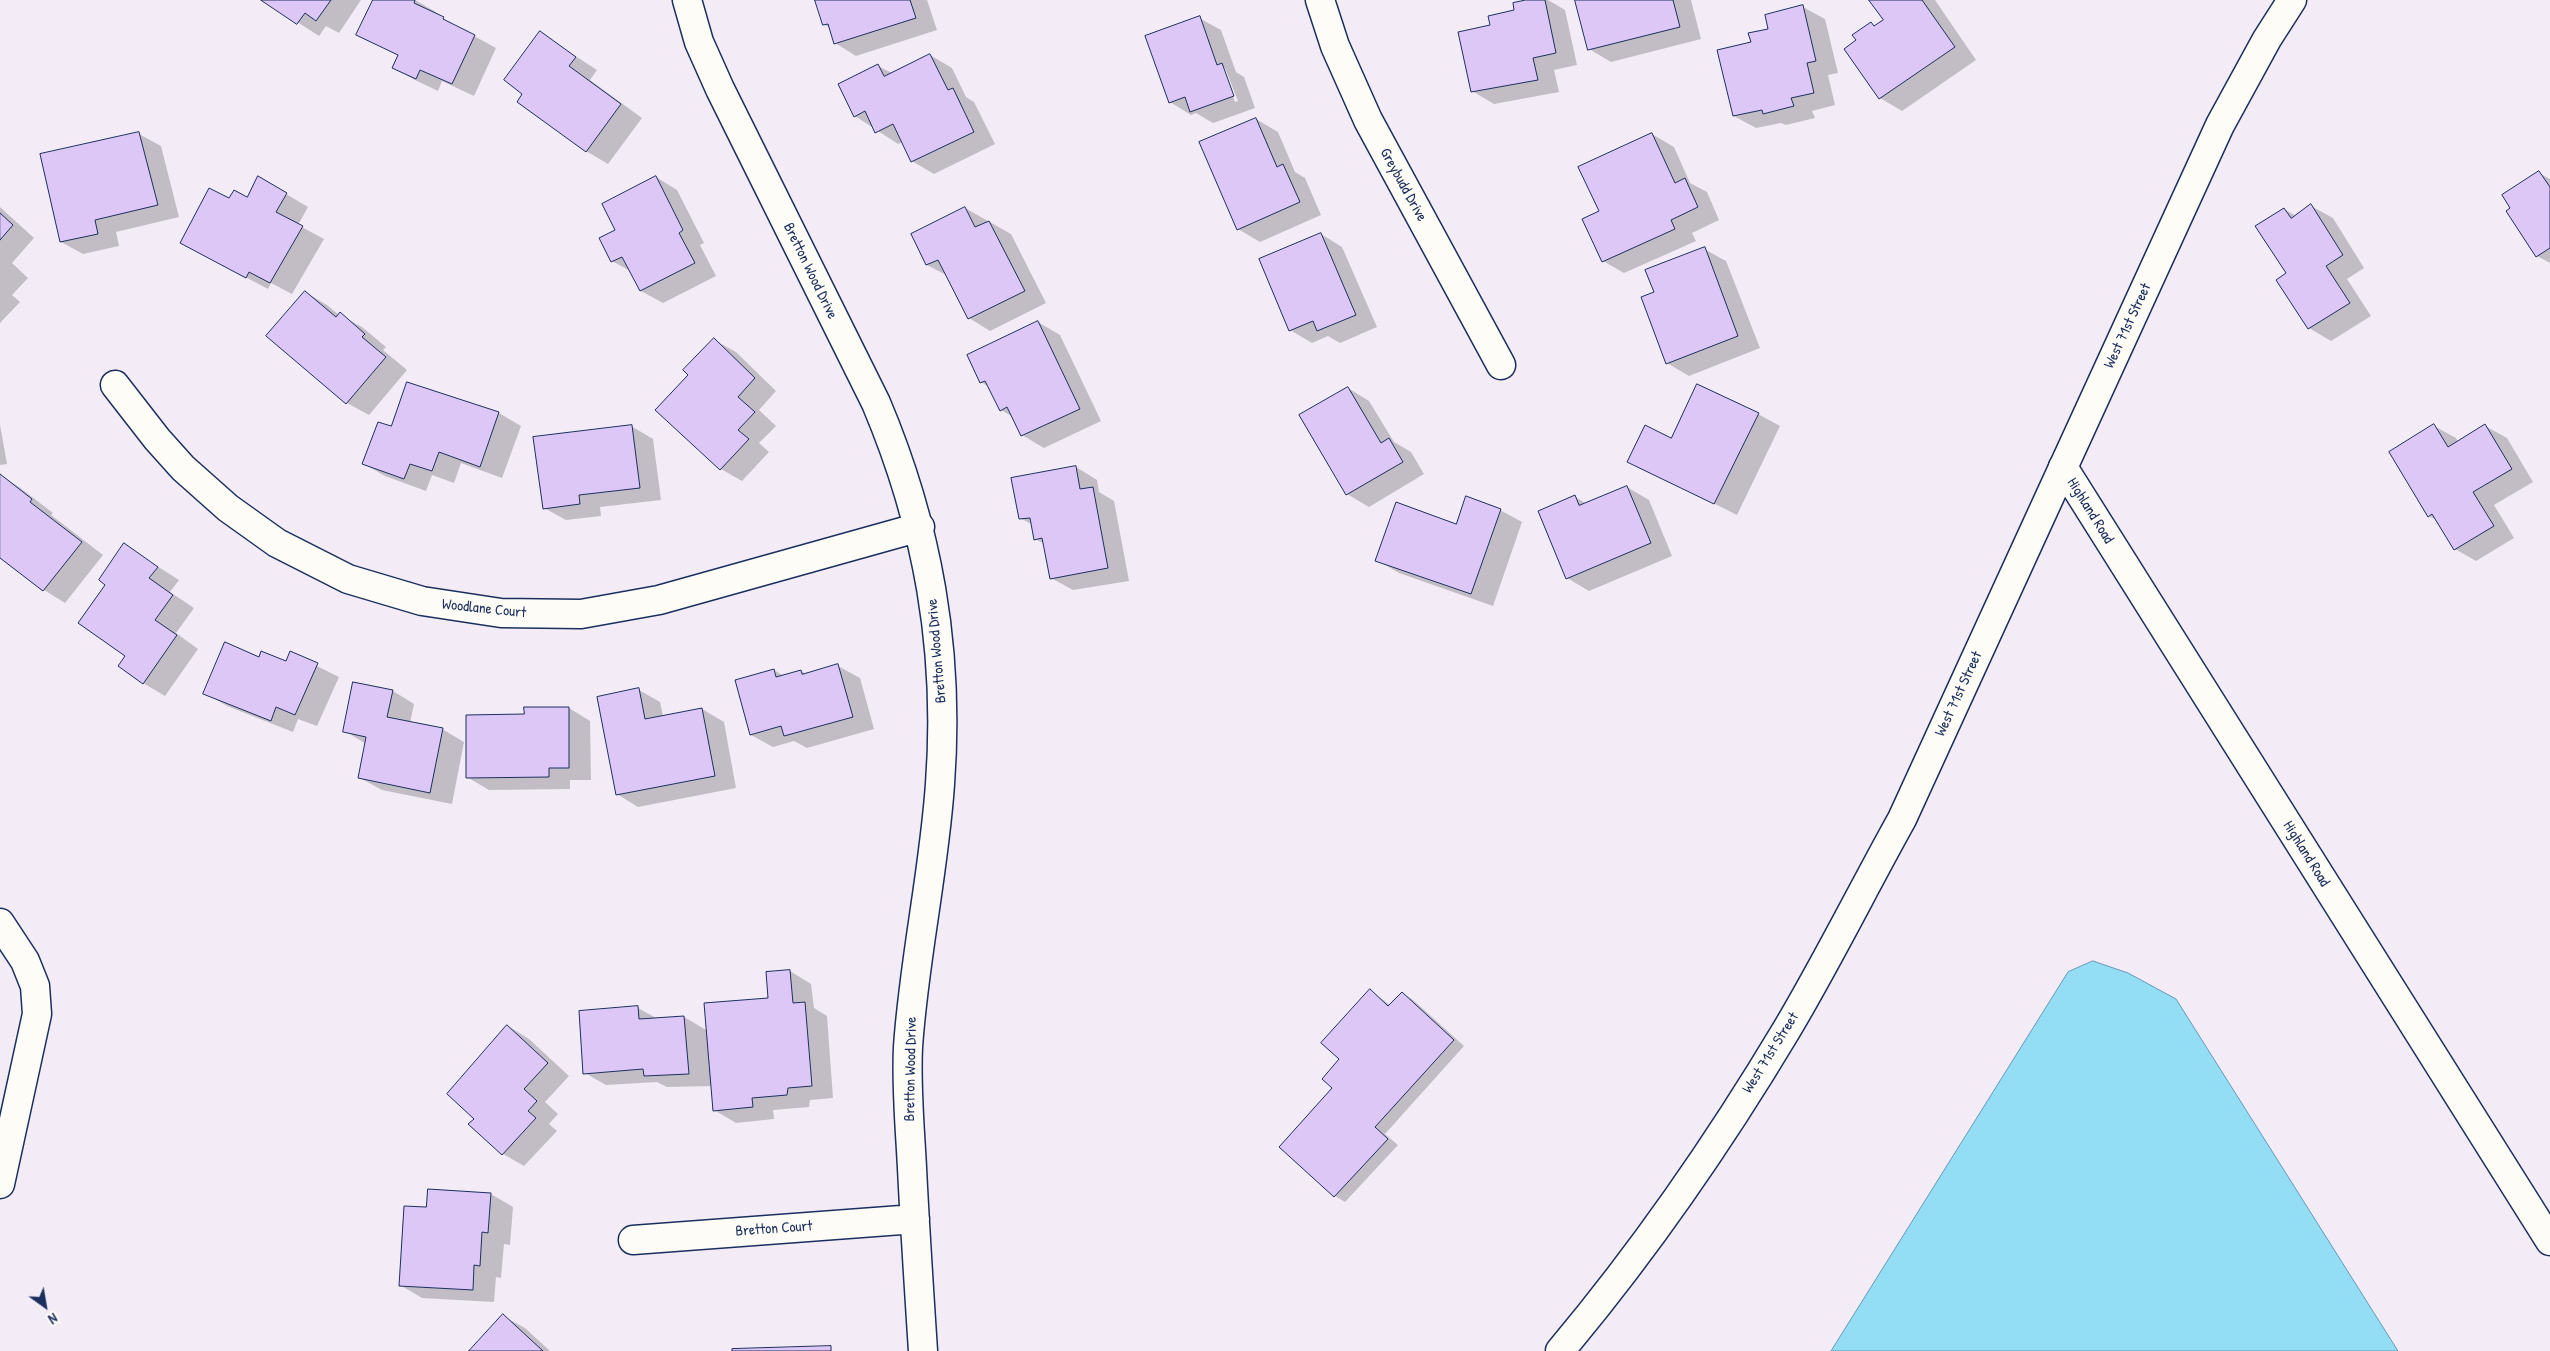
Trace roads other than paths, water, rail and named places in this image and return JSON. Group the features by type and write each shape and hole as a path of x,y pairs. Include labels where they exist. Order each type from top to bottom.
{"street":[{"name":"Bretton Wood Drive","path":"687,0 699,42 720,89 876,403 900,464 920,527 938,626 943,725 939,804 908,1049 908,1102 923,1351"},
{"name":"Greybudd Drive","path":"1320,0 1335,46 1368,120 1501,364"},
{"name":"West 71st Street","path":"1560,1351 1594,1311 1711,1148 1786,1030 1826,960 1902,819 2220,125 2267,39 2292,0"},
{"name":"Woodlane Court","path":"115,385 157,439 183,468 228,508 277,543 348,579 422,602 501,613 581,614 659,600 920,527"},
{"name":"Highland Road","path":"2062,467 2550,1241"},
{"path":"0,923 25,961 35,986 37,1014 0,1184"},
{"name":"Bretton Court","path":"633,1240 915,1219"}],"water":[{"path":"2093,961 2128,973 2176,999 2398,1351 1831,1351 2068,972"}]}
